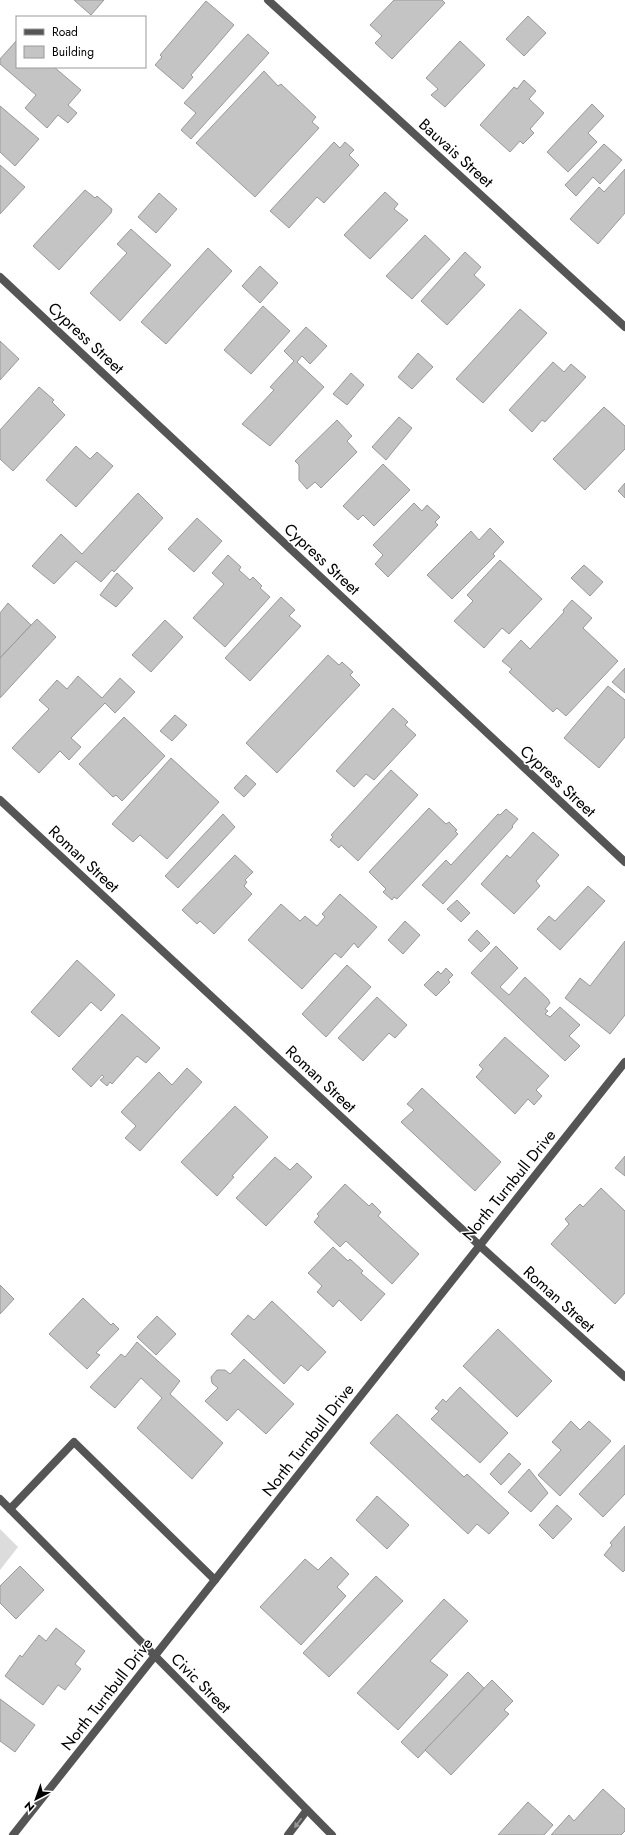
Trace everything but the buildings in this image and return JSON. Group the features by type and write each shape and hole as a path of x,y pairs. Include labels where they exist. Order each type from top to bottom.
{"street":[{"name":"Bauvais Street","path":"268,0 625,326"},
{"name":"Cypress Street","path":"0,277 625,862"},
{"name":"Roman Street","path":"0,800 479,1245 625,1377"},
{"name":"North Turnbull Drive","path":"13,1835 625,1062"},
{"path":"10,1509 74,1442 215,1580"},
{"name":"Civic Street","path":"0,1499 332,1835"},
{"path":"288,1835 307,1810"}],"shaded area":[{"path":"0,1529 18,1547 0,1570"}]}
